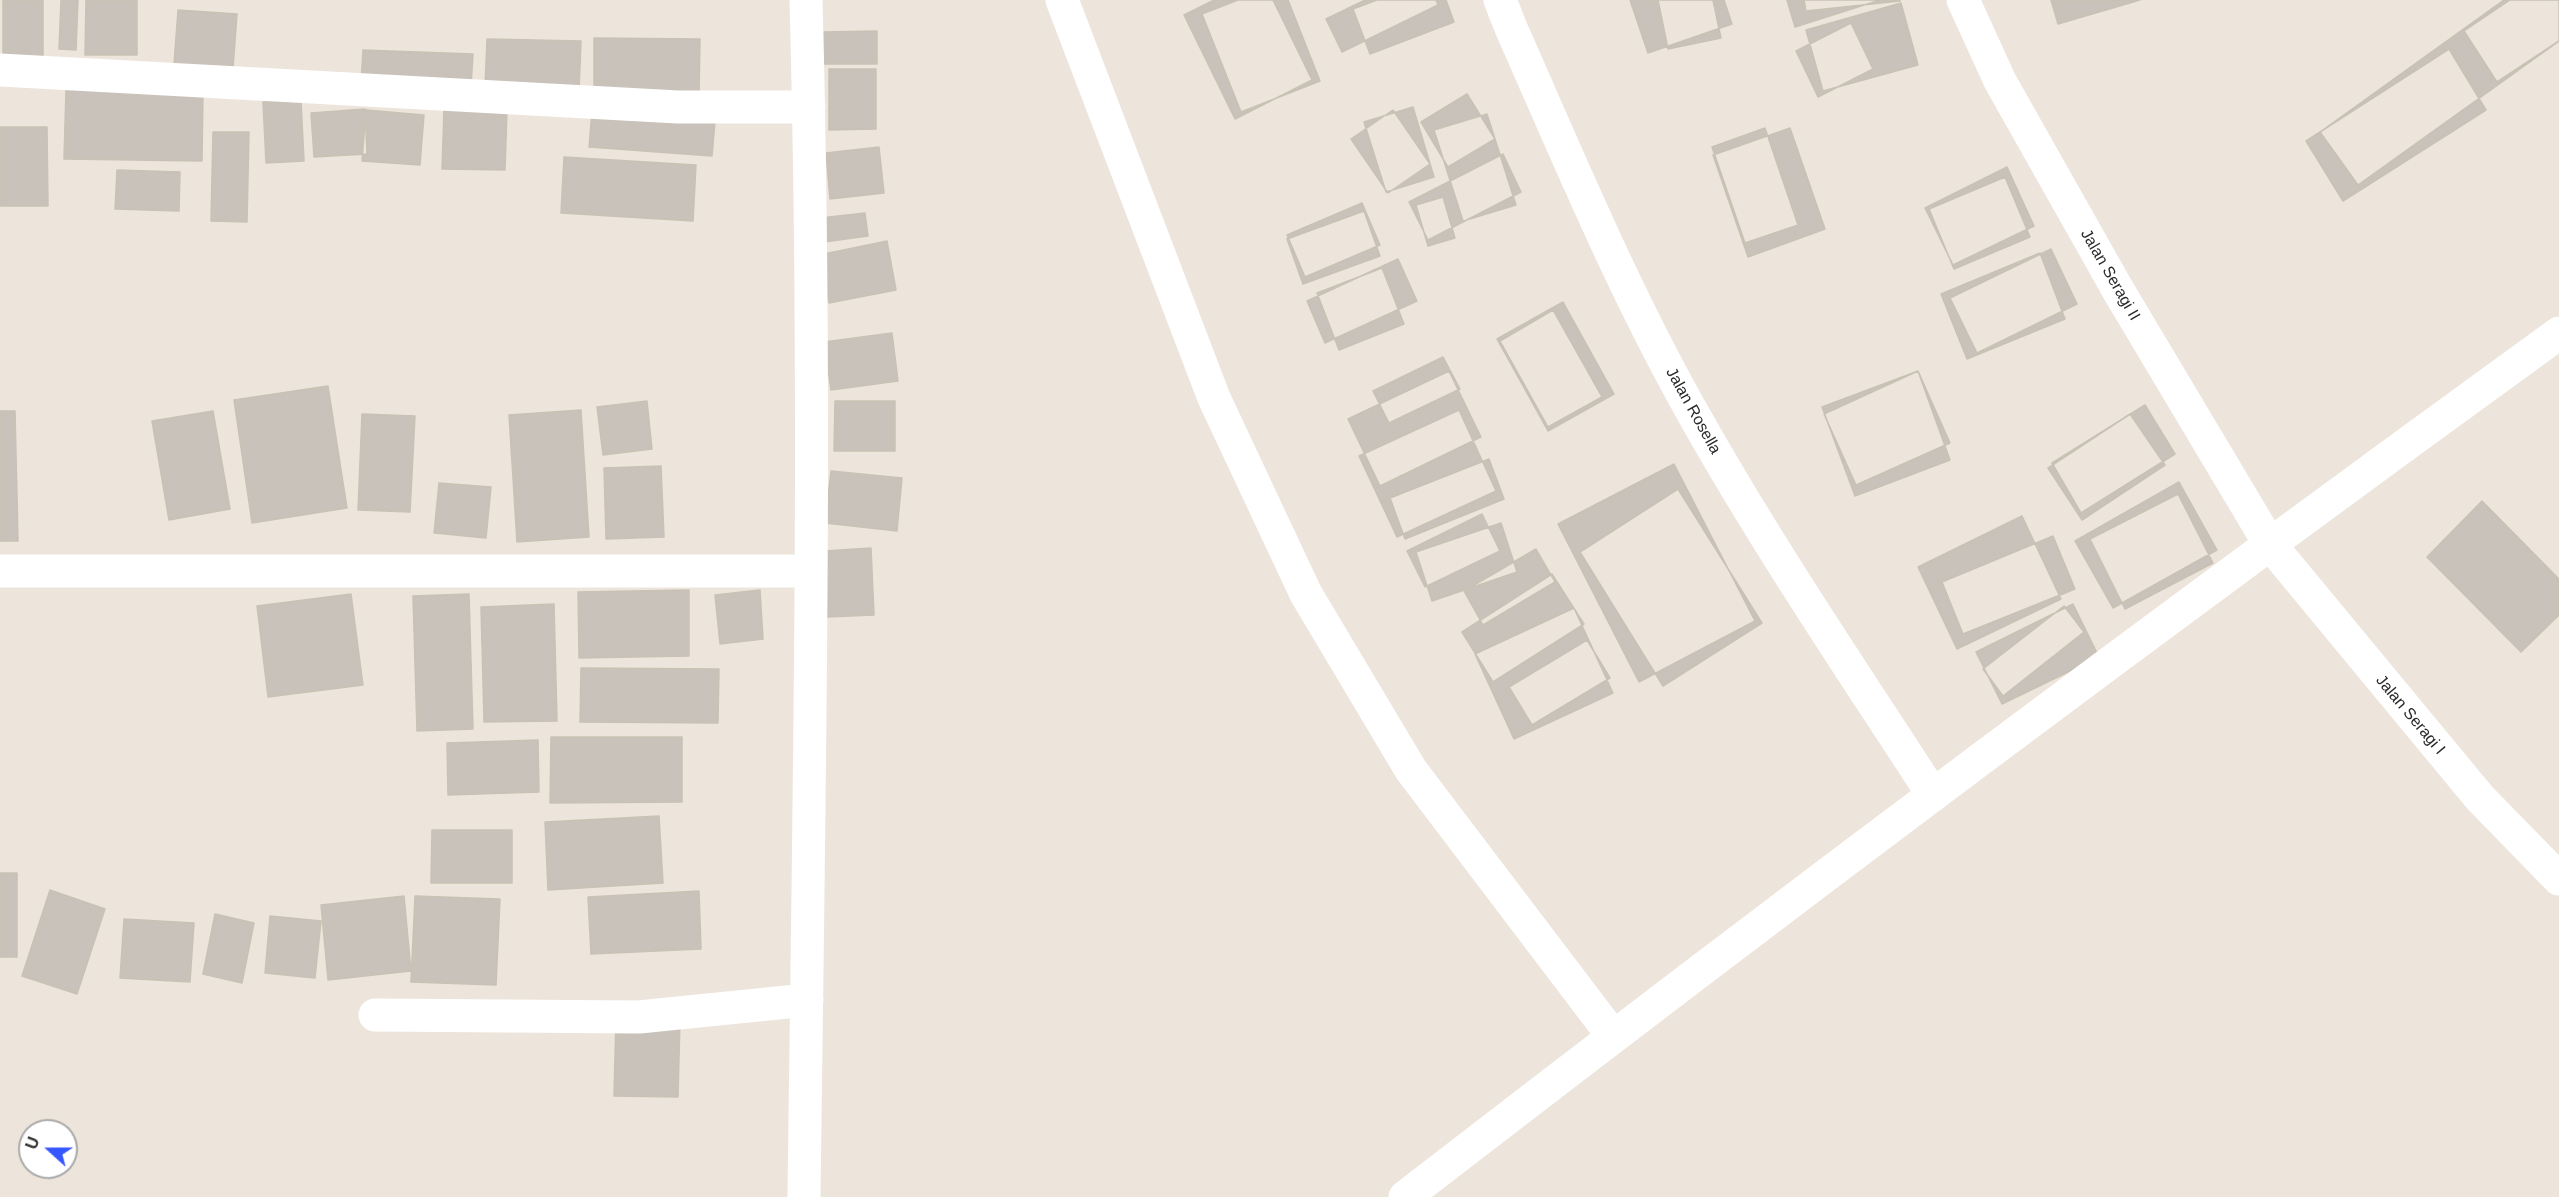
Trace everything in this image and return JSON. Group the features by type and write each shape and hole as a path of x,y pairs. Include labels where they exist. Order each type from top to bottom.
{"street":[{"path":"804,1197 811,571 809,107 806,0"},
{"path":"1062,0 1214,398 1306,594 1411,770 1613,1036"},
{"name":"Jalan Rosella","path":"1500,0 1624,279 1698,423 1770,543 1933,795"},
{"name":"Jalan Seragi II","path":"1963,0 2000,81 2107,270 2269,543"},
{"path":"0,70 666,106 809,107"},
{"path":"1405,1197 1613,1036 2269,543 2559,333"},
{"name":"Jalan Seragi I","path":"2269,543 2480,798 2559,879"},
{"path":"0,571 811,571"},
{"path":"375,1015 639,1017 807,1000"}],"building":[{"path":"3,0 43,0 43,59 3,60"},
{"path":"61,0 78,0 76,50 59,49"},
{"path":"86,0 137,0 137,55 85,55"},
{"path":"1214,0 1273,0 1312,80 1235,119 1184,15"},
{"path":"1238,0 1288,0 1320,81 1241,112 1202,14"},
{"path":"1365,0 1436,0 1438,5 1342,52 1326,19"},
{"path":"1377,0 1446,0 1454,22 1370,54 1353,9"},
{"path":"1630,0 1724,0 1732,24 1648,53"},
{"path":"1658,0 1713,0 1721,38 1668,49"},
{"path":"1787,0 1880,0 1795,27"},
{"path":"1804,0 1900,0 1900,1 1806,11"},
{"path":"2051,0 2140,0 2058,24"},
{"path":"2504,0 2559,0 2559,41 2358,185 2320,132"},
{"path":"2510,0 2559,0 2559,41 2497,82 2464,31"},
{"path":"1901,3 1918,65 1823,91 1806,30"},
{"path":"178,10 237,14 233,68 174,64"},
{"path":"1851,23 1873,69 1818,97 1796,51"},
{"path":"877,31 877,64 824,64 824,32"},
{"path":"594,38 700,39 699,94 594,93"},
{"path":"487,39 581,41 579,90 485,87"},
{"path":"2449,49 2486,110 2343,201 2306,141"},
{"path":"363,50 473,54 471,87 361,83"},
{"path":"829,69 876,69 876,129 829,130"},
{"path":"66,89 203,91 202,161 64,159"},
{"path":"1467,94 1495,139 1448,167 1421,122"},
{"path":"301,100 304,161 266,163 263,102"},
{"path":"1413,107 1434,177 1386,192 1364,122"},
{"path":"365,109 367,154 314,157 311,113"},
{"path":"444,109 507,109 505,170 442,169"},
{"path":"366,110 424,115 420,165 362,161"},
{"path":"1393,110 1430,164 1388,193 1351,139"},
{"path":"592,112 715,121 712,156 589,147"},
{"path":"1487,114 1516,205 1463,221 1434,130"},
{"path":"0,127 47,127 48,206 0,206"},
{"path":"1765,128 1798,225 1745,243 1712,147"},
{"path":"1790,128 1825,229 1748,257 1713,155"},
{"path":"213,132 249,132 247,222 211,221"},
{"path":"879,147 884,193 830,199 826,153"},
{"path":"1503,154 1521,192 1428,240 1409,202"},
{"path":"564,157 696,165 693,221 561,213"},
{"path":"2007,167 2034,226 1953,265 1925,208"},
{"path":"117,170 180,172 179,211 115,209"},
{"path":"2005,177 2030,237 1954,269 1929,209"},
{"path":"1443,197 1455,238 1428,246 1416,205"},
{"path":"1362,203 1380,245 1305,277 1287,235"},
{"path":"1364,211 1380,256 1303,284 1287,239"},
{"path":"865,213 868,236 824,242 820,218"},
{"path":"887,241 896,290 829,303 819,255"},
{"path":"2051,249 2077,304 1977,353 1950,298"},
{"path":"2040,253 2065,319 1967,359 1941,294"},
{"path":"1398,259 1417,301 1325,343 1307,301"},
{"path":"1382,268 1404,324 1339,350 1317,293"},
{"path":"1563,302 1614,394 1548,431 1497,339"},
{"path":"1553,310 1602,397 1548,427 1500,341"},
{"path":"892,333 898,381 831,390 824,342"},
{"path":"1443,357 1460,389 1389,423 1373,391"},
{"path":"1449,371 1481,437 1380,486 1348,419"},
{"path":"1918,371 1950,443 1856,485 1824,414"},
{"path":"1918,371 1950,460 1855,496 1822,407"},
{"path":"328,386 347,508 252,523 234,400"},
{"path":"647,401 652,449 603,455 597,407"},
{"path":"835,401 895,401 895,451 834,451"},
{"path":"2145,405 2175,454 2081,513 2052,463"},
{"path":"581,410 589,537 517,542 509,415"},
{"path":"1459,410 1496,491 1397,537 1359,456"},
{"path":"0,411 15,411 18,541 0,541"},
{"path":"213,411 230,509 169,520 152,421"},
{"path":"362,414 415,416 410,512 358,510"},
{"path":"2130,414 2165,465 2082,520 2048,468"},
{"path":"1489,459 1504,499 1405,539 1390,498"},
{"path":"1674,464 1755,621 1639,682 1558,524"},
{"path":"661,466 664,537 606,539 604,468"},
{"path":"831,471 902,478 897,531 825,523"},
{"path":"2179,482 2217,550 2113,608 2075,541"},
{"path":"439,483 491,487 486,538 434,533"},
{"path":"1678,489 1762,623 1663,686 1580,552"},
{"path":"2178,494 2213,563 2125,609 2090,539"},
{"path":"2482,501 2559,579 2559,615 2521,652 2427,557"},
{"path":"1482,514 1500,551 1425,587 1407,551"},
{"path":"2022,516 2061,599 1957,649 1918,567"},
{"path":"1501,523 1517,572 1432,601 1416,552"},
{"path":"2053,536 2075,589 1963,634 1942,582"},
{"path":"871,548 874,615 827,617 825,551"},
{"path":"1536,549 1555,582 1483,625 1464,591"},
{"path":"1552,574 1584,624 1493,682 1462,632"},
{"path":"689,590 689,656 579,658 578,592"},
{"path":"760,590 763,639 720,644 715,595"},
{"path":"351,594 363,685 268,697 257,606"},
{"path":"469,594 473,729 417,731 413,596"},
{"path":"554,604 557,721 484,722 481,607"},
{"path":"2073,604 2099,657 2002,704 1976,652"},
{"path":"2064,606 2084,632 2003,696 1983,669"},
{"path":"1574,608 1613,693 1514,739 1475,654"},
{"path":"1587,640 1610,678 1532,725 1509,687"},
{"path":"581,668 719,669 718,723 580,722"},
{"path":"551,737 682,737 682,802 550,803"},
{"path":"538,740 539,792 448,795 447,743"},
{"path":"659,816 663,883 548,890 545,822"},
{"path":"432,830 512,830 512,883 431,883"},
{"path":"0,873 17,873 17,957 0,957"},
{"path":"50,890 105,909 77,994 22,976"},
{"path":"699,891 701,949 591,954 588,897"},
{"path":"404,896 411,971 328,980 321,905"},
{"path":"415,896 500,899 496,985 411,982"},
{"path":"215,914 254,923 242,983 203,974"},
{"path":"270,916 321,921 315,978 265,973"},
{"path":"124,919 194,923 190,982 120,978"},
{"path":"616,1019 680,1020 678,1097 614,1096"}]}
